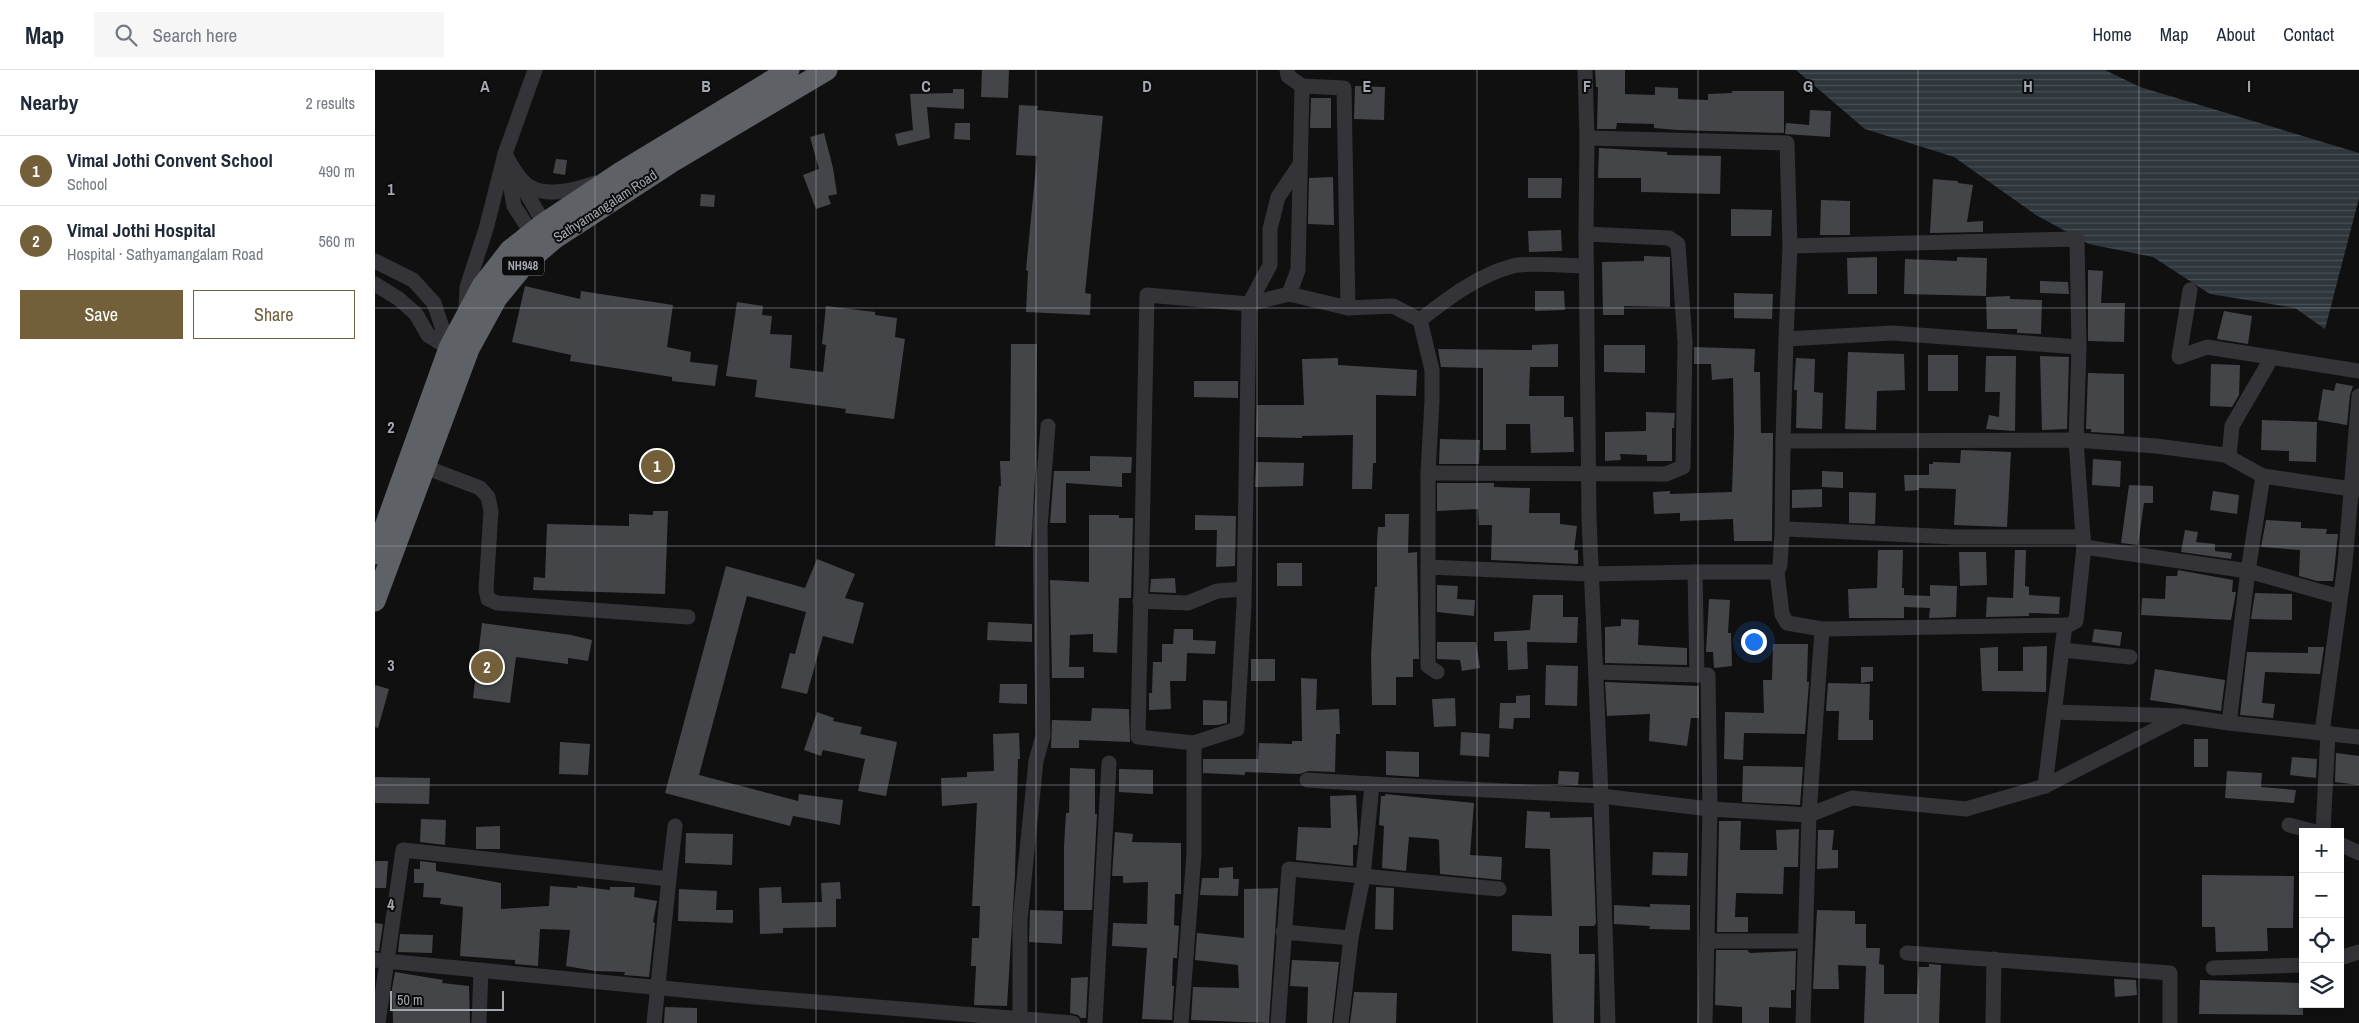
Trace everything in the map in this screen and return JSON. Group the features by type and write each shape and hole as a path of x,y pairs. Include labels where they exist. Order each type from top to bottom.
{"highway":[{"name":"Sathyamangalam Road","path":"375,601 465,357 481,324 542,236 621,172 789,70"},
{"name":"Sathyamangalam Road","path":"375,554 449,348 466,312 482,286 510,250 542,236 827,70"}],"street":[{"path":"466,312 467,287 486,229 505,154 535,70"},
{"path":"1287,70 1288,76 1302,86 1344,88 1348,308"},
{"path":"1585,70 1590,574 1601,796 1608,1023"},
{"path":"1289,294 1298,270 1302,86"},
{"path":"1587,138 1787,143 1790,246 1783,441 1782,533 1780,565 1777,572 1782,614 1787,623 1822,629 2065,626 2076,622 2084,542 2076,440 2079,347 2077,239 1790,246"},
{"path":"505,154 517,173 532,188 553,192 594,184 621,172"},
{"path":"505,154 515,206 542,236"},
{"path":"1299,166 1277,197 1270,229 1270,265 1249,304 1244,589 1237,729 1194,743 1138,736 1147,295 1249,304 1289,294 1348,308 1393,306 1420,320 1432,370 1428,472 1428,666 1437,672"},
{"path":"1428,472 1666,474 1683,466 1685,342 1678,244 1674,240 1586,234"},
{"path":"375,261 413,280 434,302 449,348"},
{"path":"1420,320 1449,298 1489,275 1514,266 1586,266"},
{"path":"375,284 399,299 416,314 428,335 449,348"},
{"path":"2190,290 2179,357 2207,347 2359,371"},
{"path":"1786,339 1892,333 2079,347"},
{"path":"2229,457 2232,426 2272,357"},
{"path":"2323,828 2325,732 2340,597 2355,489 2359,396"},
{"path":"1017,1020 1020,920 1036,761 1043,736 1040,526 1048,426"},
{"path":"1783,441 2076,440 2156,446 2229,457 2263,476 2355,489"},
{"path":"425,467 480,488 488,497 491,512 486,590 488,599 497,603 688,618"},
{"path":"2229,723 2247,571 2263,476"},
{"path":"1782,533 1788,529 1798,528 2084,542 2247,571 2340,597"},
{"path":"1428,567 1590,574 1777,572"},
{"path":"1695,572 1697,675"},
{"path":"1140,601 1189,603 1217,591 1244,589"},
{"path":"2045,786 2065,626"},
{"path":"1803,1023 1809,815 1822,629"},
{"path":"2062,650 2130,657"},
{"path":"1596,672 1709,675 1710,809 1705,1023"},
{"path":"2054,712 2181,716 2359,737"},
{"path":"1307,780 1601,796 1710,809 1809,815 1852,798 1966,809 2045,786 2181,716"},
{"path":"1181,1023 1194,854 1194,743"},
{"path":"1095,1023 1109,763"},
{"path":"1341,1023 1351,938 1363,877 1372,784"},
{"path":"2289,825 2301,828"},
{"path":"654,1023 675,826"},
{"path":"2344,846 2359,853"},
{"path":"379,1023 381,961 403,850 669,879"},
{"path":"1278,1023 1289,869 1499,889"},
{"path":"1283,932 1351,938"},
{"path":"1707,942 1805,941"},
{"path":"1907,952 2170,973 2169,1023"},
{"path":"2344,957 2359,952"},
{"path":"1993,1023 1995,959"},
{"path":"381,961 1017,1020 1073,1023"},
{"path":"2213,968 2299,965"},
{"path":"479,1023 481,970"}],"shaded area":[{"path":"1796,70 2105,70 2140,87 2359,153 2359,198 2325,329 2295,308 2210,294 2153,257 2089,244 2036,215 1954,157 1865,129"}],"building":[{"path":"982,70 1009,70 1008,98 981,97"},
{"path":"1595,70 1625,70 1625,94 1655,95 1655,87 1678,88 1678,99 1708,100 1708,94 1732,93 1732,91 1784,91 1784,133 1678,130 1654,128 1654,124 1617,123 1616,129 1597,129 1598,87 1596,87"},
{"path":"1355,86 1385,87 1384,120 1354,119"},
{"path":"953,89 964,89 964,109 927,107 930,138 898,146 895,134 913,130 910,94 953,93"},
{"path":"1311,98 1331,98 1331,128 1310,128"},
{"path":"1019,105 1038,106 1037,110 1103,116 1085,293 1091,294 1090,315 1026,312 1028,271 1026,270 1037,156 1016,155"},
{"path":"1810,110 1831,111 1830,137 1785,134 1786,123 1809,125"},
{"path":"955,123 970,123 970,140 954,139"},
{"path":"824,133 833,168 837,194 828,196 831,204 816,209 803,175 819,169 810,137"},
{"path":"1599,148 1667,152 1667,155 1721,156 1720,194 1641,192 1641,178 1598,178"},
{"path":"556,159 567,160 565,175 553,173"},
{"path":"1333,177 1334,225 1308,224 1309,178"},
{"path":"1528,178 1562,178 1561,198 1528,198"},
{"path":"1933,179 1958,181 1958,183 1973,185 1967,222 1983,221 1983,232 1930,233"},
{"path":"701,194 715,195 714,207 700,206"},
{"path":"1821,200 1850,201 1850,235 1820,235"},
{"path":"1731,209 1772,210 1771,236 1731,236"},
{"path":"1561,230 1562,251 1529,252 1528,231"},
{"path":"1644,256 1670,257 1670,307 1624,306 1624,315 1603,315 1602,262 1644,261"},
{"path":"1877,257 1877,294 1848,294 1847,258"},
{"path":"1957,257 1987,258 1986,296 1904,294 1905,259 1957,261"},
{"path":"2088,270 2103,271 2101,303 2125,303 2124,342 2088,341"},
{"path":"2040,281 2068,282 2069,294 2040,293"},
{"path":"525,286 580,299 581,291 673,305 667,347 691,352 690,362 718,365 715,386 672,381 672,377 570,361 571,355 512,342"},
{"path":"1535,291 1564,291 1565,310 1535,311"},
{"path":"1734,293 1773,294 1772,319 1734,318"},
{"path":"2010,296 2010,299 2042,300 2041,334 2017,333 2017,329 1987,329 1986,297"},
{"path":"737,302 763,306 762,315 772,316 770,334 792,335 790,368 823,372 826,345 822,344 826,306 875,312 875,315 897,318 895,337 905,339 894,419 845,413 846,409 755,397 757,380 726,376"},
{"path":"2224,311 2252,316 2248,344 2217,339"},
{"path":"1011,344 1037,344 1036,461 1031,547 995,546 999,486 1001,486 1000,461 1010,461"},
{"path":"1558,344 1558,367 1530,367 1529,396 1564,396 1564,417 1573,417 1574,452 1531,453 1530,424 1506,424 1506,450 1483,450 1483,368 1441,367 1438,349 1532,350 1532,345"},
{"path":"1604,345 1645,345 1645,373 1604,372"},
{"path":"1694,347 1755,349 1754,372 1760,372 1761,433 1773,433 1772,541 1734,541 1733,519 1680,521 1680,513 1654,514 1653,492 1670,491 1670,494 1732,492 1733,378 1712,380 1711,364 1694,364"},
{"path":"1848,352 1904,354 1905,390 1877,391 1876,430 1845,429"},
{"path":"1928,355 1958,355 1958,391 1928,391"},
{"path":"1986,356 2016,356 2015,431 1986,429 1989,415 1999,417 2000,392 1985,392"},
{"path":"2040,356 2069,357 2067,429 2042,430"},
{"path":"1338,358 1338,365 1417,370 1416,396 1376,395 1376,463 1373,463 1372,489 1352,489 1353,435 1302,436 1302,438 1256,437 1257,405 1304,405 1302,359"},
{"path":"1796,358 1815,359 1814,392 1823,393 1822,429 1796,428 1797,390 1794,390"},
{"path":"2211,364 2240,365 2239,395 2232,407 2210,406"},
{"path":"2088,373 2124,374 2124,434 2091,432 2091,429 2086,429"},
{"path":"1194,381 1238,381 1238,398 1194,397"},
{"path":"2336,383 2353,386 2350,395 2347,425 2318,420 2323,389 2334,391"},
{"path":"1646,412 1675,413 1674,428 1672,428 1672,461 1647,461 1647,455 1620,454 1621,460 1605,461 1605,432 1646,431"},
{"path":"2262,420 2317,422 2316,462 2289,461 2289,451 2261,450"},
{"path":"1440,439 1480,440 1479,464 1439,464"},
{"path":"1961,450 2011,452 2007,527 1954,525 1956,489 1919,488 1919,490 1905,491 1904,475 1929,475 1929,464 1933,464 1933,462 1960,463"},
{"path":"1090,456 1132,457 1131,473 1122,473 1122,487 1066,483 1066,523 1050,523 1054,471 1090,471"},
{"path":"2093,459 2121,461 2120,487 2092,485"},
{"path":"1256,462 1304,463 1303,486 1255,487"},
{"path":"1822,471 1843,472 1843,488 1822,487"},
{"path":"1437,483 1494,483 1494,487 1530,488 1529,513 1560,513 1560,524 1577,526 1574,550 1578,550 1578,564 1491,560 1492,525 1479,525 1478,509 1437,511"},
{"path":"2129,485 2153,486 2153,503 2144,503 2138,545 2121,543"},
{"path":"1822,489 1822,507 1792,508 1792,490"},
{"path":"2213,491 2239,495 2237,514 2210,510"},
{"path":"1849,492 1876,493 1875,524 1849,523"},
{"path":"653,511 668,511 665,594 533,590 534,577 545,578 547,524 629,526 629,514 653,515"},
{"path":"1385,514 1409,514 1408,553 1417,552 1419,659 1413,659 1413,677 1396,677 1396,705 1372,705 1371,656 1375,587 1377,587 1377,541 1378,527 1385,527"},
{"path":"1089,515 1119,515 1119,518 1133,518 1131,598 1119,598 1117,653 1093,652 1093,634 1070,635 1069,667 1084,667 1084,678 1052,678 1050,580 1089,582"},
{"path":"1195,515 1236,516 1235,566 1216,567 1217,530 1195,530"},
{"path":"2266,520 2301,522 2301,528 2327,529 2326,534 2338,534 2333,581 2317,581 2299,576 2300,550 2261,547"},
{"path":"2185,530 2198,532 2196,542 2215,544 2215,551 2232,553 2231,559 2181,552"},
{"path":"1878,550 1903,550 1902,588 1904,588 1904,595 1930,596 1930,585 1957,586 1956,617 1929,618 1930,608 1904,607 1904,618 1849,618 1848,589 1877,588"},
{"path":"2015,550 2026,550 2025,586 2029,587 2029,595 2060,597 2059,614 2029,613 2029,616 1986,617 1987,597 2013,598"},
{"path":"1959,552 1986,552 1987,585 1960,586"},
{"path":"817,559 855,574 845,598 864,603 853,644 823,636 807,694 781,688 790,653 795,654 806,612 747,596 699,775 798,801 799,794 843,800 840,825 793,816 790,826 665,793 726,566 805,588"},
{"path":"1277,563 1302,563 1302,586 1277,586"},
{"path":"2178,570 2233,580 2232,592 2236,592 2231,620 2141,615 2142,598 2165,599 2166,576 2177,576"},
{"path":"1175,578 1176,593 1150,592 1151,579"},
{"path":"1437,585 1458,586 1457,599 1475,600 1474,616 1437,612"},
{"path":"2255,593 2292,594 2292,620 2251,619"},
{"path":"1533,595 1563,595 1563,617 1578,617 1577,643 1527,642 1528,669 1508,670 1507,641 1494,641 1494,632 1530,630"},
{"path":"1709,599 1730,600 1728,633 1731,633 1732,666 1714,668 1713,652 1706,652"},
{"path":"1621,619 1639,620 1638,645 1687,648 1687,665 1605,663 1605,627 1621,626"},
{"path":"988,622 1032,624 1032,642 987,640"},
{"path":"482,623 571,635 592,640 588,661 568,658 568,664 516,657 510,703 473,698"},
{"path":"1174,629 1193,629 1193,640 1216,641 1215,654 1187,653 1186,681 1170,681 1171,709 1149,710 1149,693 1152,693 1153,662 1162,662 1162,644 1173,644"},
{"path":"2094,629 2122,632 2120,646 2092,642"},
{"path":"1437,642 1476,642 1480,668 1462,671 1460,660 1437,659"},
{"path":"1773,644 1808,644 1807,682 1809,682 1805,734 1744,733 1743,760 1724,759 1725,712 1764,713 1763,680 1772,680"},
{"path":"2047,646 2046,692 1982,691 1980,648 1998,647 1998,671 2023,671 2023,647"},
{"path":"2308,647 2324,647 2320,674 2265,672 2262,703 2275,704 2273,718 2240,715 2247,652 2308,653"},
{"path":"1251,659 1275,659 1275,681 1251,681"},
{"path":"1546,665 1578,666 1577,706 1545,705"},
{"path":"1861,667 1873,667 1873,681 1861,683"},
{"path":"2155,669 2225,680 2221,711 2150,700"},
{"path":"1301,678 1317,679 1316,710 1339,709 1340,734 1336,734 1335,772 1308,771 1300,774 1245,772 1245,775 1203,773 1203,759 1258,759 1259,743 1292,744 1292,741 1302,741"},
{"path":"1605,682 1699,686 1699,718 1691,718 1687,746 1649,741 1650,714 1607,716"},
{"path":"1828,683 1870,684 1869,720 1873,720 1873,740 1838,740 1839,711 1826,711"},
{"path":"1000,684 1027,684 1027,704 999,703"},
{"path":"375,685 389,689 378,728 375,727"},
{"path":"1530,695 1530,718 1514,718 1513,729 1499,728 1500,703 1516,703 1516,696"},
{"path":"1455,698 1456,726 1434,727 1432,699"},
{"path":"1203,700 1227,701 1227,723 1203,725"},
{"path":"1092,708 1129,709 1130,742 1079,740 1079,748 1051,748 1052,720 1091,721"},
{"path":"817,712 834,718 833,721 862,727 860,734 897,742 886,796 858,791 865,759 823,750 821,756 804,750"},
{"path":"1461,732 1490,734 1489,757 1460,755"},
{"path":"1019,733 1020,759 1018,759 1015,875 1007,1006 974,1005 976,966 971,966 972,938 979,938 980,906 972,906 977,803 942,806 941,778 967,777 967,772 994,771 993,734"},
{"path":"2194,739 2208,739 2208,767 2194,767"},
{"path":"560,742 590,744 588,775 559,774"},
{"path":"1386,751 1419,752 1419,777 1386,775"},
{"path":"2336,753 2359,756 2359,785 2335,782"},
{"path":"2292,757 2317,759 2316,778 2290,775"},
{"path":"1743,766 1803,767 1800,805 1742,802"},
{"path":"1070,768 1095,769 1095,814 1097,814 1092,910 1064,910 1064,846 1066,813 1069,813"},
{"path":"1119,769 1153,770 1153,794 1119,792"},
{"path":"1559,771 1579,772 1578,785 1558,784"},
{"path":"2227,771 2262,773 2261,787 2296,790 2294,803 2225,798"},
{"path":"375,777 430,778 429,804 375,803"},
{"path":"1385,794 1474,803 1470,855 1502,857 1501,880 1440,874 1439,840 1436,839 1409,837 1406,871 1382,868 1384,826 1379,825 1381,796 1385,796"},
{"path":"1356,795 1358,834 1357,845 1353,845 1353,866 1296,860 1298,827 1331,828 1330,796"},
{"path":"1527,811 1550,812 1550,818 1592,817 1596,923 1594,926 1579,926 1579,954 1595,954 1594,1023 1553,1023 1551,954 1512,951 1512,915 1552,916 1550,849 1525,848"},
{"path":"421,819 446,820 445,845 420,842"},
{"path":"1719,821 1741,821 1740,850 1777,850 1776,830 1799,829 1798,867 1784,867 1783,894 1736,893 1735,917 1748,917 1748,932 1717,932"},
{"path":"500,826 500,849 476,849 476,827"},
{"path":"1818,830 1834,830 1832,850 1838,850 1838,868 1817,869"},
{"path":"1115,832 1133,834 1132,842 1181,843 1181,894 1175,894 1174,925 1179,926 1177,958 1173,958 1172,1020 1142,1019 1147,948 1112,946 1113,923 1147,924 1148,882 1123,883 1123,876 1112,876"},
{"path":"686,833 733,834 732,865 685,863"},
{"path":"1653,852 1688,853 1687,876 1652,875"},
{"path":"375,861 388,861 386,888 375,888"},
{"path":"420,861 436,863 436,871 501,883 501,909 549,906 550,886 577,888 577,886 610,890 610,887 635,887 634,897 657,901 653,922 655,923 649,977 624,975 625,972 595,971 566,966 570,930 540,929 538,966 515,964 515,960 460,956 463,907 440,904 441,898 423,897 424,883 414,883 414,869 420,869"},
{"path":"1233,867 1233,879 1239,879 1238,896 1200,895 1202,878 1219,878 1219,868"},
{"path":"2202,875 2294,876 2293,928 2267,928 2268,951 2216,952 2215,927 2202,927"},
{"path":"840,882 841,899 836,899 836,927 783,928 783,933 760,934 759,888 781,887 782,903 822,902 821,883"},
{"path":"1376,887 1394,888 1393,930 1375,929"},
{"path":"1278,888 1269,1023 1191,1020 1193,987 1239,988 1238,965 1195,960 1197,933 1244,938 1244,889"},
{"path":"679,889 717,891 716,910 733,910 733,923 678,921"},
{"path":"1650,904 1690,905 1690,930 1649,929 1650,926 1614,924 1614,905 1650,907"},
{"path":"1030,910 1063,911 1062,944 1029,942"},
{"path":"1817,910 1855,911 1855,924 1866,924 1866,948 1880,948 1879,964 1884,965 1884,994 1917,994 1919,967 1929,967 1929,964 1941,965 1939,1023 1864,1023 1866,966 1838,965 1839,989 1813,989"},
{"path":"375,923 383,924 379,951 375,951"},
{"path":"400,934 433,935 432,953 398,952"},
{"path":"1716,950 1747,950 1750,953 1796,951 1795,990 1791,990 1791,1008 1769,1007 1769,1023 1742,1023 1742,1007 1715,1005"},
{"path":"1292,960 1339,962 1332,1023 1307,1023 1308,987 1290,986"},
{"path":"395,972 443,980 442,983 469,986 470,1023 393,1023 392,989"},
{"path":"1088,977 1086,1018 1081,1018 1070,1013 1071,978"},
{"path":"2114,979 2136,980 2137,995 2115,997"},
{"path":"2200,980 2299,983 2299,1008 2303,1008 2303,1015 2199,1014"},
{"path":"1354,992 1397,993 1396,1023 1350,1023"},
{"path":"665,1007 697,1008 697,1023 664,1023"}],"place":[{"name":"Vimal Jothi Convent School","path":"657,466"},
{"name":"Vimal Jothi Hospital","path":"487,667"}]}
